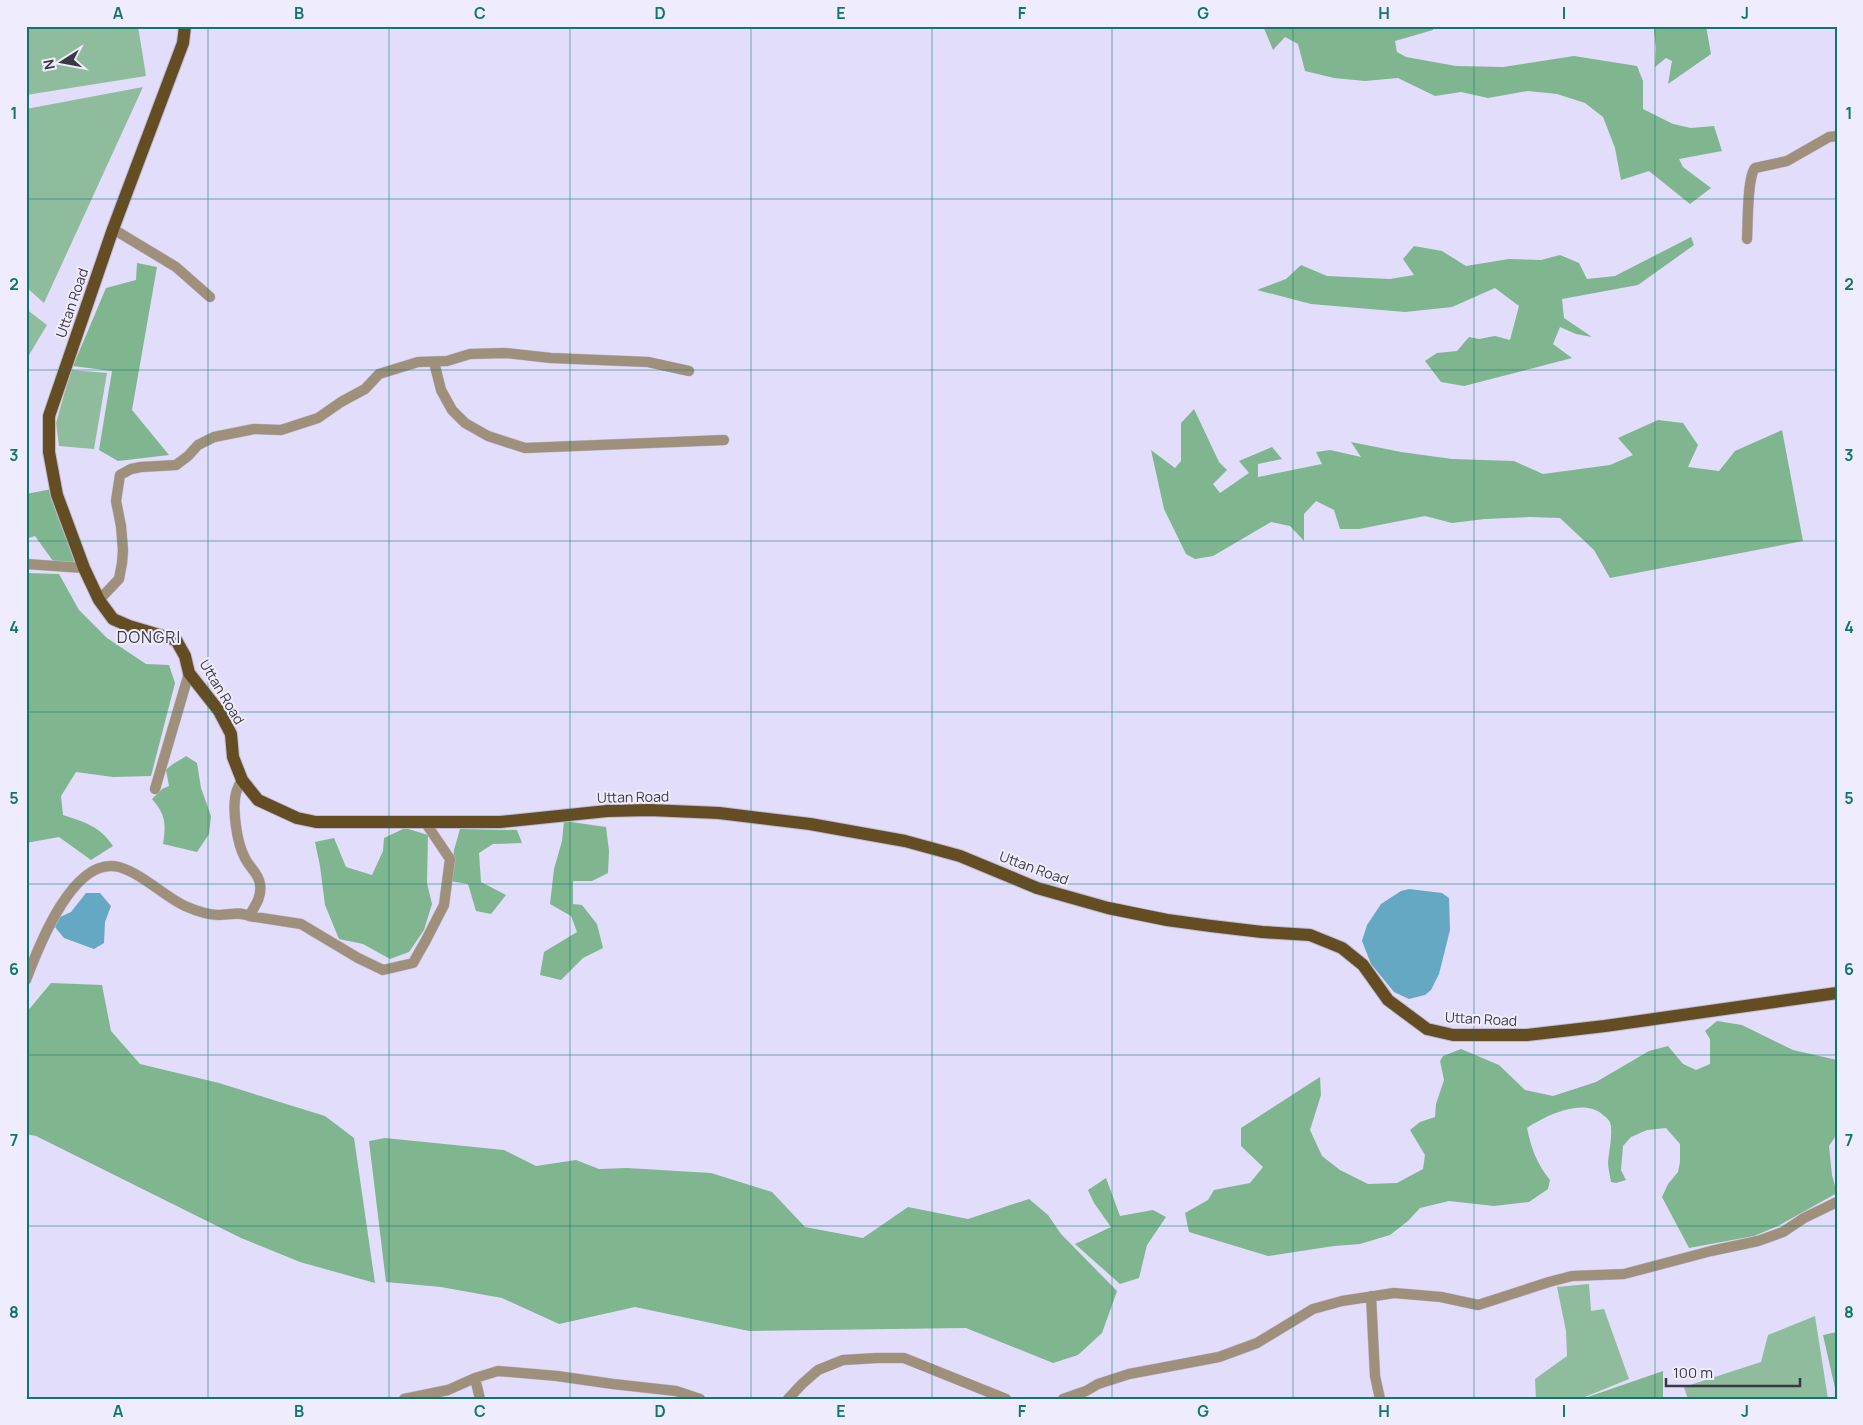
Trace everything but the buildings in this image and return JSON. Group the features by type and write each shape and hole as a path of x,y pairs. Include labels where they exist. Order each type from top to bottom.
{"main road":[{"name":"Uttan Road","path":"186,26 183,42 113,229 49,416 49,452 58,495 84,568 99,600 113,619 129,626 176,640 185,656 189,673 219,711 231,734 232,757 242,780 258,800 297,818 316,822 500,822 607,811 649,810 719,813 810,824 905,840 960,856 1037,888 1108,908 1167,920 1211,926 1310,935 1342,948 1363,965 1388,1000 1427,1029 1453,1035 1527,1035 1605,1026 1837,993"}],"street":[{"path":"1747,239 1750,182 1755,168 1787,160 1829,137 1837,136"},
{"path":"113,229 176,267 210,297"},
{"path":"99,600 119,579 123,550 116,501 120,475 131,469 176,465 198,445 214,437 254,429 281,430 318,418 340,402 365,389 378,374 418,362 447,362 470,354 505,353 552,358 648,362 689,371"},
{"path":"434,362 441,390 452,410 465,423 488,436 525,448 724,440"},
{"path":"26,564 84,568"},
{"path":"155,789 189,673"},
{"path":"242,780 235,798 238,839 240,850 259,878 260,884 258,902 249,916"},
{"path":"26,980 47,929 67,894 92,872 106,867 119,867 160,889 185,906 217,915 241,914 301,924 358,958 383,970 413,962 444,905 450,859 425,822"},
{"path":"1063,1399 1086,1395 1098,1384 1130,1374 1219,1357 1257,1343 1313,1309 1342,1301 1394,1292 1478,1305 1572,1276 1624,1274 1711,1251 1758,1241 1783,1232 1804,1218 1837,1202"},
{"path":"1371,1296 1374,1376 1380,1399"},
{"path":"788,1399 818,1370 843,1360 904,1358 1006,1399"},
{"path":"404,1399 448,1390 475,1378 498,1371 676,1391 700,1399"},
{"path":"475,1378 480,1399"}],"green space":[{"path":"26,26 138,26 146,76 26,95"},
{"path":"1263,26 1434,26 1433,30 1395,41 1397,52 1406,57 1456,66 1503,67 1574,56 1637,66 1643,81 1643,109 1673,124 1691,128 1714,126 1722,151 1679,159 1683,167 1711,188 1690,204 1649,171 1621,180 1615,148 1603,117 1585,103 1557,94 1528,91 1488,98 1461,92 1435,96 1398,78 1365,81 1334,78 1305,71 1298,44 1285,37 1273,50"},
{"path":"1655,26 1706,26 1711,54 1668,84 1672,61 1666,58 1655,67"},
{"path":"143,87 44,303 26,287 26,109"},
{"path":"1691,237 1694,245 1638,285 1562,299 1564,318 1592,337 1576,334 1560,327 1553,344 1572,358 1464,386 1441,382 1425,361 1437,353 1457,351 1469,337 1479,339 1495,336 1510,340 1519,306 1495,288 1452,307 1405,312 1311,304 1257,290 1286,279 1301,265 1327,276 1390,279 1414,275 1403,259 1414,246 1442,251 1466,266 1509,259 1541,260 1560,255 1579,263 1587,279 1615,276"},
{"path":"137,263 157,267 132,410 169,455 118,461 99,450 112,371 73,366 106,288 136,280"},
{"path":"26,309 47,325 26,360"},
{"path":"71,370 107,373 94,449 59,446 56,423"},
{"path":"1194,409 1219,462 1227,470 1213,484 1220,493 1249,473 1239,461 1272,447 1282,459 1258,464 1258,477 1322,464 1316,452 1330,450 1361,457 1351,442 1401,452 1452,459 1514,461 1543,474 1610,465 1633,455 1618,438 1658,420 1683,423 1698,445 1688,467 1719,471 1735,451 1782,430 1803,541 1610,578 1594,550 1560,518 1485,519 1452,523 1425,516 1359,529 1340,529 1334,510 1316,501 1304,514 1304,541 1290,526 1271,522 1213,556 1195,559 1186,554 1164,509 1151,450 1175,468 1181,461 1181,423"},
{"path":"52,489 80,564 53,561 35,536 26,539 26,494"},
{"path":"26,573 59,574 79,610 107,638 146,664 169,665 175,683 151,776 113,777 76,772 61,796 63,815 97,829 113,846 91,860 59,837 26,843"},
{"path":"186,756 197,763 201,788 211,816 209,834 197,852 163,844 164,820 152,799 162,789 169,786 166,770"},
{"path":"564,821 606,827 609,851 608,873 592,881 573,881 573,904 582,905 597,924 603,948 583,958 561,980 540,975 544,952 577,932 571,916 550,904 554,869 562,841"},
{"path":"405,828 428,835 427,883 432,904 424,930 409,952 390,959 363,944 339,939 325,905 315,842 334,838 346,867 372,875 383,851 384,838"},
{"path":"460,829 517,830 522,843 493,844 479,853 481,882 506,895 491,914 476,911 468,884 450,881 454,850"},
{"path":"51,983 102,985 111,1031 140,1064 219,1083 325,1116 354,1138 375,1283 300,1262 241,1238 36,1136 26,1134 26,1013"},
{"path":"1717,1021 1742,1025 1793,1050 1837,1060 1837,1134 1829,1146 1832,1175 1837,1193 1778,1226 1754,1236 1689,1248 1662,1197 1668,1184 1678,1172 1680,1144 1666,1128 1647,1130 1631,1137 1623,1146 1621,1170 1626,1180 1616,1183 1611,1182 1608,1162 1611,1136 1610,1123 1606,1117 1595,1110 1586,1108 1565,1110 1544,1118 1527,1128 1535,1156 1550,1180 1548,1189 1529,1202 1494,1206 1449,1201 1420,1208 1408,1221 1390,1235 1360,1244 1268,1256 1189,1232 1185,1213 1208,1200 1214,1190 1250,1183 1263,1167 1241,1146 1241,1128 1320,1077 1321,1095 1310,1130 1322,1156 1340,1170 1368,1184 1397,1183 1423,1169 1425,1155 1410,1130 1420,1122 1435,1117 1436,1104 1444,1080 1440,1061 1443,1056 1461,1049 1499,1065 1525,1090 1553,1096 1596,1082 1649,1051 1668,1046 1683,1064 1696,1070 1710,1064 1710,1039 1705,1031"},
{"path":"385,1138 504,1150 536,1166 576,1160 599,1169 627,1168 711,1173 772,1192 805,1227 863,1238 908,1207 968,1219 1029,1199 1048,1215 1061,1234 1117,1291 1102,1333 1078,1355 1053,1363 966,1328 749,1331 635,1307 559,1324 502,1298 441,1287 386,1282 369,1141"},
{"path":"1106,1178 1120,1216 1153,1210 1166,1217 1147,1245 1139,1278 1120,1284 1075,1244 1111,1227 1094,1203 1088,1190"},
{"path":"1589,1284 1591,1311 1604,1309 1629,1379 1580,1399 1536,1399 1535,1379 1567,1356 1566,1331 1557,1287"},
{"path":"1815,1316 1828,1399 1688,1399 1684,1387 1761,1362 1768,1335"},
{"path":"1837,1332 1837,1397 1823,1335"},
{"path":"1663,1371 1663,1399 1582,1399"}],"water":[{"path":"1409,889 1442,893 1449,898 1450,930 1439,974 1431,990 1425,995 1409,999 1394,992 1371,964 1362,941 1367,925 1381,904 1401,891"},
{"path":"86,893 100,893 111,906 105,922 104,943 94,949 64,938 55,927 60,917 71,912"}],"district":[{"name":"DONGRI","path":"149,637"}]}
